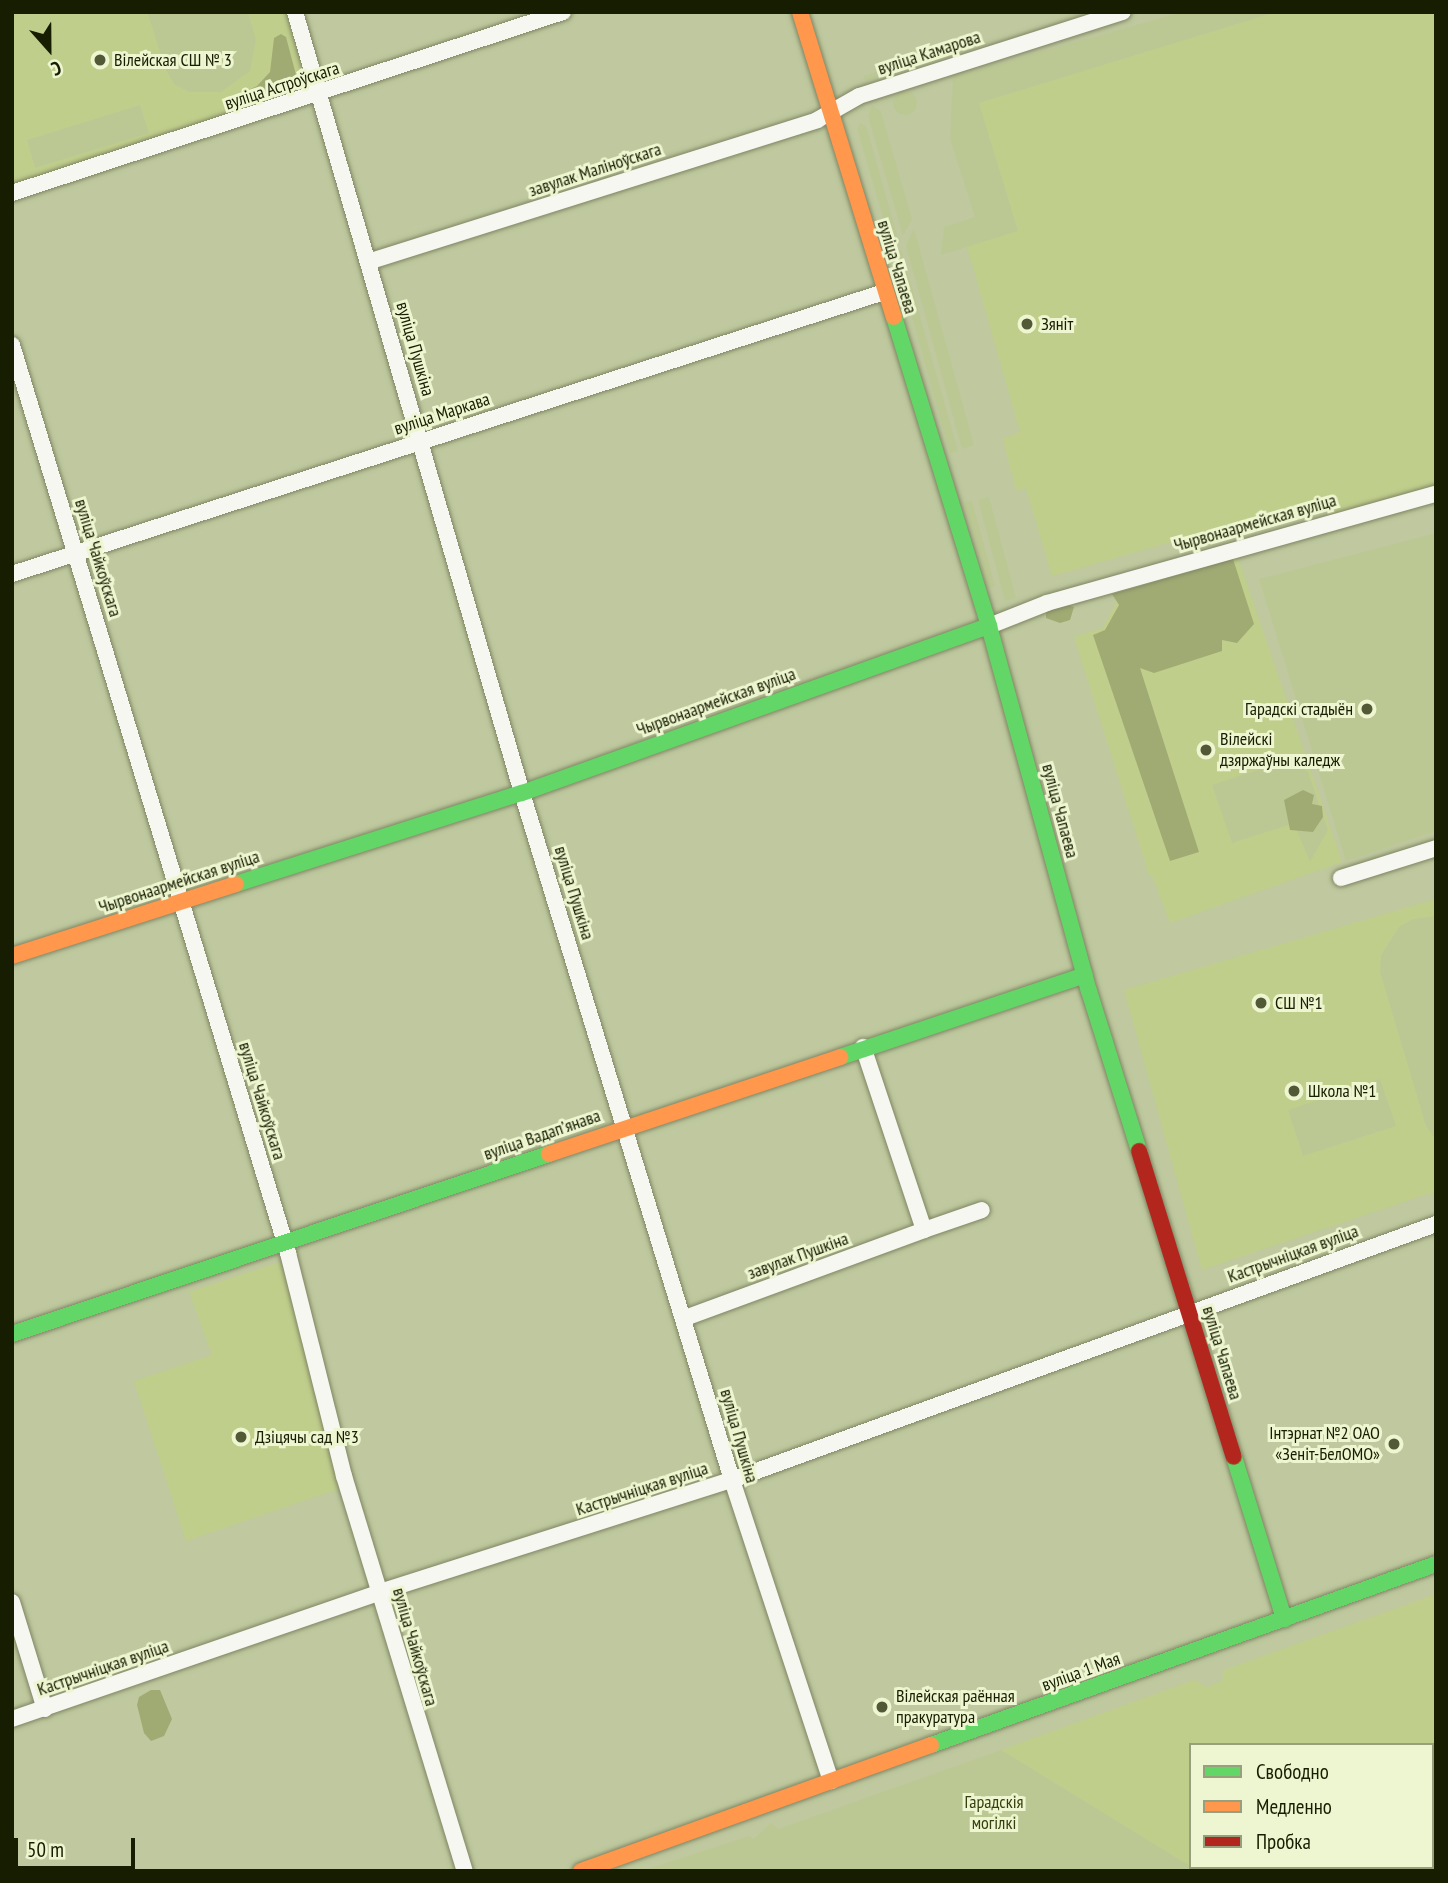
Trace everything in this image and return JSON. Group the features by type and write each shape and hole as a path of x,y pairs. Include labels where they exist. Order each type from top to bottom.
{"main road":[{"name":"вуліца Чапаева","path":"800,12 989,626 1085,975 1284,1619"},
{"name":"Чырвонаармейская вуліца","path":"12,956 522,793 989,626"},
{"name":"вуліца Вадапʼянава","path":"12,1334 863,1047 1085,975"},
{"name":"вуліца 1 Мая","path":"581,1871 1436,1564"}],"street":[{"name":"вуліца Пушкіна","path":"295,12 318,95 371,261 522,793 685,1318 732,1480 831,1781"},
{"name":"вуліца Астроўскага","path":"12,193 318,95 563,12"},
{"name":"вуліца Камарова","path":"829,110 859,96 1124,12"},
{"name":"завулак Маліноўскага","path":"371,261 817,120 829,110"},
{"name":"вуліца Маркава","path":"12,574 884,292"},
{"name":"вуліца Чайкоўскага","path":"12,345 285,1242 344,1476 465,1871"},
{"name":"Чырвонаармейская вуліца","path":"989,626 1047,603 1436,494"},
{"path":"1340,878 1436,848"},
{"path":"863,1047 924,1230"},
{"name":"завулак Пушкіна","path":"685,1318 982,1210"},
{"name":"Кастрычніцкая вуліца","path":"12,1719 380,1592 732,1480 1436,1224"},
{"path":"12,1602 45,1709"}],"shaded area":[{"path":"12,12 290,12 314,91 12,186"},
{"path":"1192,12 1436,12 1436,486 1330,515 1323,499 1052,576 1026,488 1016,490 1003,439 1020,432 967,246 1004,235 957,82"},
{"path":"281,34 286,37 299,86 229,107 230,99 257,86 270,72 274,38"},
{"name":"Вілейскі дзяржаўны каледж","path":"1237,555 1342,862 1170,923 1152,875 1149,875 1074,637 1103,628 1123,590"},
{"path":"1233,559 1254,624 1237,643 1222,640 1222,651 1154,673 1140,668 1199,852 1170,861 1093,635 1105,630 1119,605 1112,594"},
{"path":"1065,604 1074,607 1070,620 1060,623 1046,618 1046,609"},
{"path":"1303,790 1314,795 1312,804 1322,806 1323,817 1313,832 1290,830 1284,800"},
{"name":"Школа №1","path":"1436,899 1436,1191 1202,1270 1124,990"},
{"name":"Дзіцячы сад №3","path":"280,1262 344,1487 186,1541 134,1381 212,1355 189,1292"},
{"path":"1436,1594 1436,1871 1314,1869 1434,1869 1434,1743 1189,1743 1189,1866 1001,1750 1194,1680 1207,1687 1222,1681 1224,1670"},
{"path":"151,1690 160,1690 172,1719 164,1736 151,1741 144,1733 137,1705 139,1697"}],"green space":[{"path":"147,12 248,12 256,40 250,71 221,92 189,92 174,84 166,70"},
{"path":"1182,12 1276,12 979,103 1018,231 941,255 944,227 975,217 950,139 953,77"},
{"path":"942,51 938,58 865,81 864,76"},
{"path":"905,91 913,95 917,103 913,111 905,115 897,111 893,103 897,95"},
{"path":"140,105 149,133 35,168 27,140"},
{"path":"872,105 881,112 912,219 903,236 868,116"},
{"path":"860,123 866,126 899,242 889,238 857,128"},
{"path":"914,229 974,445 962,449 906,246"},
{"path":"901,249 958,451 950,453 895,257"},
{"path":"989,497 1016,598 1005,601 978,500"},
{"path":"972,501 995,586 988,588 964,503"},
{"name":"Гарадскі стадыён","path":"1436,533 1436,831 1346,861 1259,579"},
{"path":"1290,759 1308,772 1328,830 1310,862 1297,831 1289,825 1232,843 1212,785"},
{"path":"1436,916 1436,1140 1426,1126 1380,972 1381,955 1399,927 1413,919"},
{"path":"1380,1079 1396,1126 1303,1156 1288,1110"},
{"name":"Гарадскія могілкі","path":"1001,1750 1189,1865 1189,1869 1198,1871 642,1871 749,1836 754,1839 771,1823 778,1829"}],"traffic: fast":[{"path":"894,317 989,626 1089,991 1139,1151"},
{"path":"236,884 522,793 989,626"},
{"path":"840,1057 1085,975"},
{"path":"12,1334 549,1154"},
{"path":"1234,1457 1284,1619"},
{"path":"931,1745 1436,1564"}],"traffic: slow":[{"path":"800,12 894,317"},
{"path":"12,956 236,884"},
{"path":"549,1154 840,1057"},
{"path":"581,1871 931,1745"}],"traffic: jam":[{"path":"1139,1151 1234,1457"}],"place":[{"name":"Вілейская СШ № 3","path":"100,60"},
{"name":"Зяніт","path":"1027,324"},
{"name":"Гарадскі стадыён","path":"1367,709"},
{"name":"Вілейскі дзяржаўны каледж","path":"1206,750"},
{"name":"СШ №1","path":"1261,1003"},
{"name":"Школа №1","path":"1294,1091"},
{"name":"Дзіцячы сад №3","path":"241,1437"},
{"name":"Інтэрнат №2 ОАО «Зеніт-БелОМО»","path":"1394,1444"},
{"name":"Вілейская раённая пракуратура","path":"882,1707"}]}
